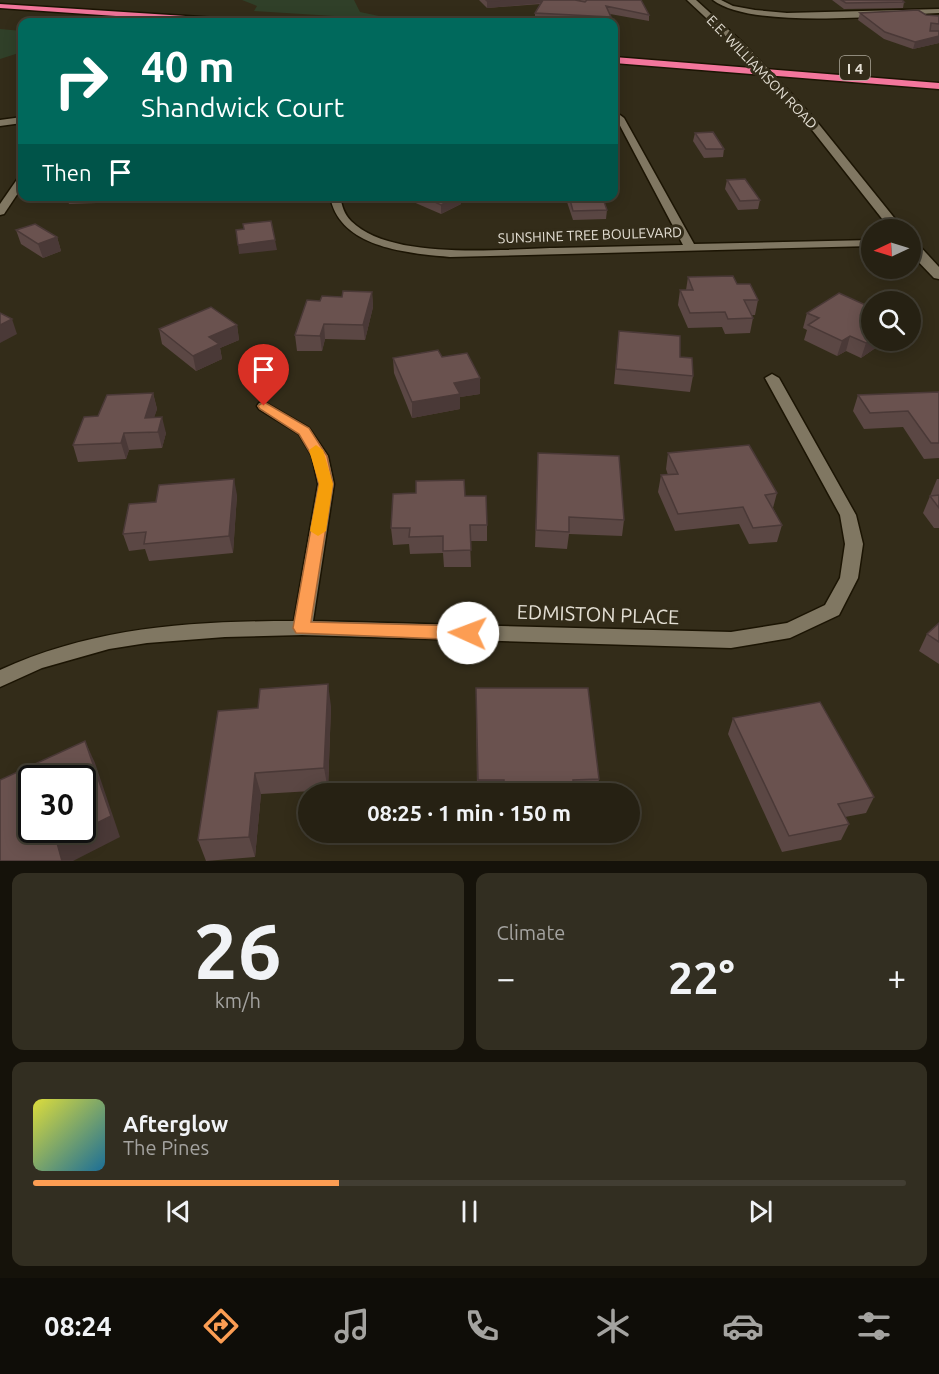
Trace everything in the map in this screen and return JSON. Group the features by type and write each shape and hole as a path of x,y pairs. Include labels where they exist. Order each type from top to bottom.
{"highway":[{"path":"0,6 174,18"},
{"path":"0,15 44,18"},
{"name":"I 4","path":"618,50 825,66"},
{"name":"I 4","path":"618,60 939,86"}],"street":[{"name":"E.E. WILLIAMSON ROAD","path":"692,0 738,43 809,119 889,219"},
{"path":"716,0 724,7 759,14 939,11"},
{"path":"620,118 689,246"},
{"path":"0,123 18,121"},
{"path":"0,212 18,186"},
{"name":"SUNSHINE TREE BOULEVARD","path":"335,201 339,215 357,231 383,243 416,251 483,255 689,246 861,243"},
{"path":"921,256 939,275"},
{"name":"EDMISTON PLACE","path":"0,679 96,643 156,633 246,628 302,628 731,640 790,630 832,610 849,578 854,544 849,515 772,378"},
{"path":"264,406 304,431 320,456 326,484 302,628"}],"green space":[{"path":"242,0 354,0 360,12 388,18 254,11 257,6"},
{"path":"0,29 18,31 18,53 0,59"}],"building":[{"path":"543,0 585,2 587,0 641,0 649,15 606,6 611,17 535,13"},
{"path":"841,0 902,0 904,2 846,3"},
{"path":"918,10 926,15 939,16 939,24 931,23 930,31 939,31 939,36 915,42 885,32 860,13"},
{"path":"713,132 724,149 706,149 695,133"},
{"path":"745,179 760,200 740,201 727,180"},
{"path":"433,201 449,201 441,205"},
{"path":"570,201 604,201 607,210 573,211"},
{"path":"271,221 275,240 238,245 236,230 244,229 243,224"},
{"path":"35,224 57,237 38,244 16,230"},
{"path":"733,276 737,284 750,284 758,300 744,300 753,318 728,319 725,312 690,313 680,290 693,290 688,277"},
{"path":"343,291 372,292 363,325 324,324 320,336 295,335 307,300 320,301 322,296 342,297"},
{"path":"839,293 861,303 861,341 850,336 842,341 808,325 819,318 807,313"},
{"path":"211,307 237,325 209,337 219,344 193,356 159,329"},
{"path":"0,313 12,319 0,325"},
{"path":"619,331 680,336 680,357 692,358 693,376 616,369"},
{"path":"438,350 442,357 467,353 480,378 454,383 460,394 412,402 393,358"},
{"path":"939,392 939,443 931,443 908,411 870,413 858,395"},
{"path":"153,393 145,418 162,417 158,432 124,433 121,443 73,445 84,417 98,416 107,395"},
{"path":"749,445 777,493 765,495 782,525 753,528 743,507 678,514 661,475 678,474 668,453"},
{"path":"538,453 619,456 624,520 569,517 569,532 536,530"},
{"path":"234,479 229,536 144,544 146,532 123,534 129,504 156,502 159,485"},
{"path":"464,480 465,496 486,496 487,525 470,525 471,550 443,551 443,536 409,537 410,528 391,528 393,494 416,493 416,481"},
{"path":"939,495 939,508 930,496"},
{"path":"939,623 939,642 927,634"},
{"path":"328,684 324,768 255,773 249,837 198,840 218,711 258,708 260,689"},
{"path":"476,688 588,688 599,779 573,780 573,783 504,783 504,780 478,780"},
{"path":"820,702 874,797 838,804 849,824 789,836 733,718"},
{"path":"85,741 93,765 33,765"},
{"path":"18,772 18,843 57,843 62,861 0,861 0,780"},
{"path":"96,773 111,816 96,824"}],"slow traffic":[{"path":"316,450 320,456 326,484 318,531"}],"route":[{"path":"264,406 304,431 320,456 326,484 302,628 468,633"}]}
